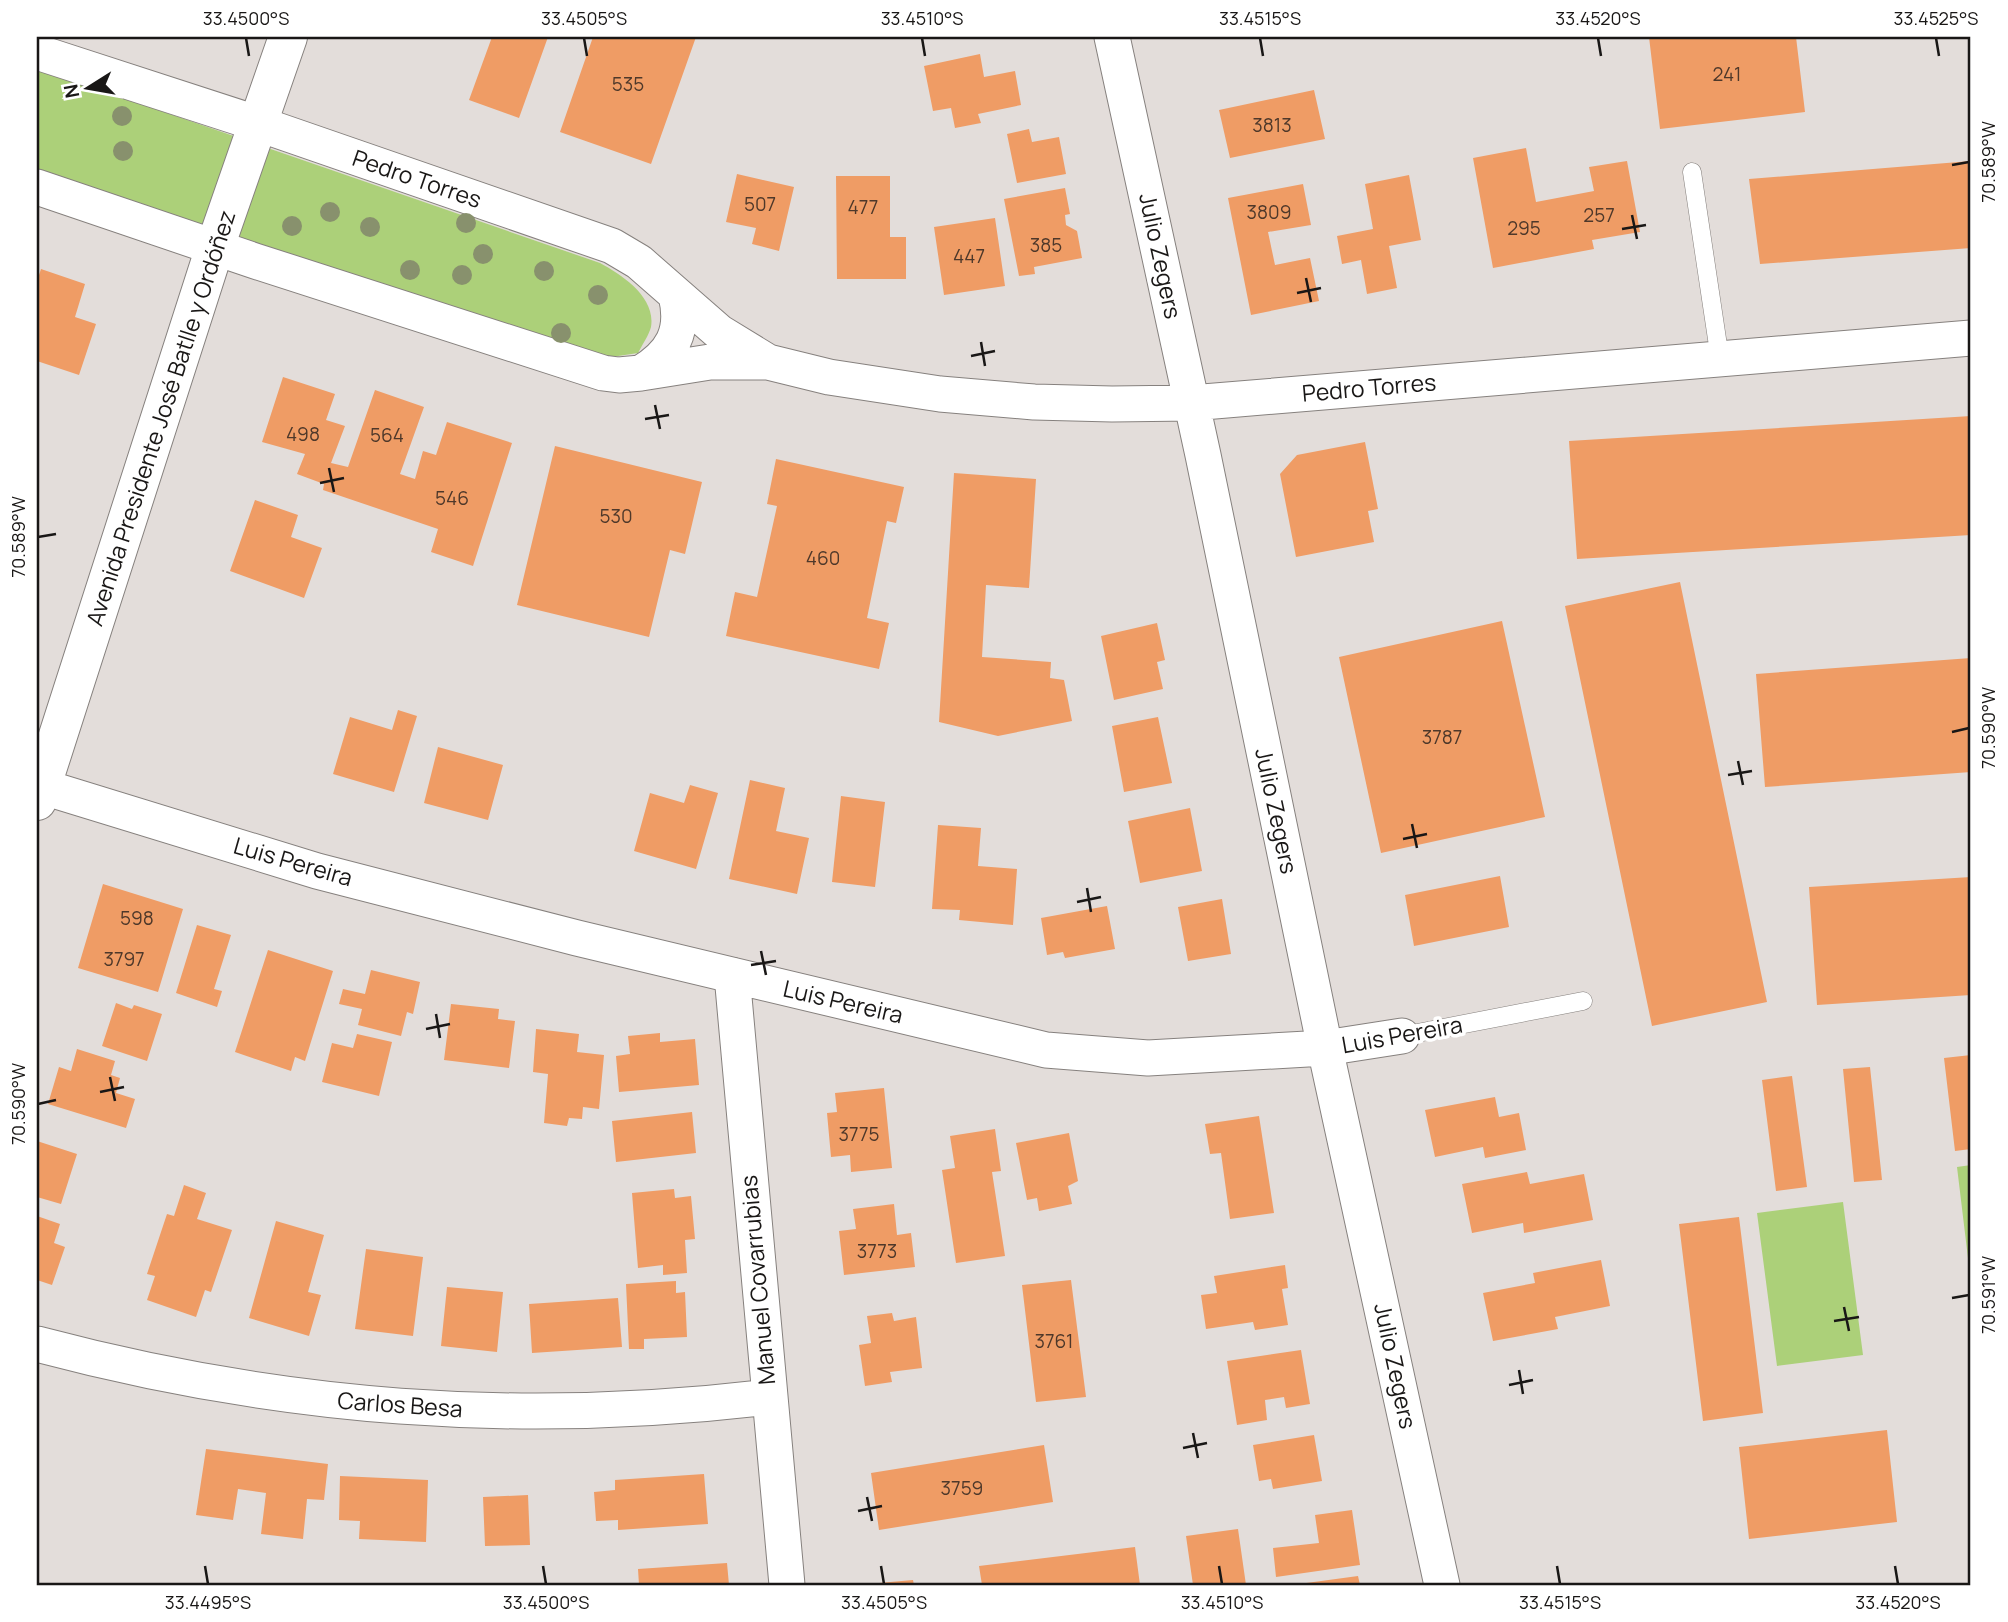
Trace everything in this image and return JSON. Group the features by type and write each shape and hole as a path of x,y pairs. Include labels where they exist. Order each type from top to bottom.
{"main road":[{"name":"Avenida Presidente José Batlle y Ordóñez","path":"38,791 215,247 288,37"}],"street":[{"name":"Julio Zegers","path":"1112,37 1325,1048 1442,1585"},
{"name":"Pedro Torres","path":"37,52 259,124 612,246 639,262 719,332 768,362"},
{"name":"Pedro Torres","path":"37,187 255,261 603,373 641,373 710,362 768,362 830,377 940,394 1034,402 1191,403 1971,338"},
{"path":"641,373 667,353 675,338 680,309 676,295"},
{"name":"Luis Pereira","path":"38,791 317,871 577,938 1046,1050 1148,1058 1325,1048 1402,1036"},
{"name":"Manuel Covarrubias","path":"732,975 786,1585"},
{"name":"Carlos Besa","path":"37,1345 188,1380 353,1403 436,1409 603,1411 769,1397"}],"lane":[{"path":"1692,172 1720,359"},
{"name":"Luis Pereira","path":"1402,1036 1583,1001"}],"green space":[{"path":"37,68 600,263 636,288 643,297 651,316 649,333 638,353 605,358 37,172"},
{"path":"1971,1165 1971,1283 1957,1167"},
{"path":"1843,1202 1863,1355 1777,1366 1757,1213"}],"building":[{"path":"492,37 548,37 519,118 469,100"},
{"path":"593,37 696,37 651,164 560,132"},
{"path":"1649,37 1796,37 1805,112 1660,129"},
{"path":"980,54 984,77 1015,71 1021,105 978,114 981,123 955,128 951,108 933,111 924,66"},
{"path":"1314,90 1325,139 1230,158 1219,110"},
{"path":"1029,129 1032,142 1059,137 1066,174 1017,183 1007,134"},
{"path":"1526,148 1536,202 1594,191 1589,167 1627,161 1640,232 1592,240 1594,249 1493,268 1473,158"},
{"path":"1971,161 1971,248 1760,264 1749,179"},
{"path":"737,174 794,187 779,251 752,244 756,228 726,222"},
{"path":"1409,175 1421,240 1389,246 1397,288 1367,294 1361,260 1342,264 1337,236 1373,229 1365,184"},
{"path":"836,176 890,176 890,237 906,237 906,279 837,279"},
{"path":"1303,184 1311,225 1268,232 1275,265 1310,258 1319,301 1251,315 1228,198"},
{"path":"1065,188 1070,214 1065,215 1066,225 1077,231 1082,258 1034,267 1035,274 1019,276 1004,199"},
{"path":"995,218 1005,286 944,295 934,227"},
{"path":"41,269 85,284 75,317 96,324 79,375 37,361 37,281"},
{"path":"283,377 335,394 326,420 345,426 331,463 348,467 375,390 424,407 400,474 415,479 423,451 436,455 447,422 512,443 473,566 431,552 438,529 323,490 324,484 297,474 305,454 262,442"},
{"path":"1971,416 1971,535 1577,559 1569,441"},
{"path":"1365,442 1378,509 1368,511 1374,542 1296,557 1280,474 1297,455"},
{"path":"555,446 702,482 685,554 670,550 649,637 517,605"},
{"path":"776,459 904,487 896,523 887,521 867,618 889,623 879,669 726,636 735,592 757,597 777,506 767,504"},
{"path":"954,473 1036,479 1029,588 986,585 982,657 1051,662 1050,678 1064,680 1072,721 998,736 939,722"},
{"path":"255,500 298,515 291,537 322,548 304,598 230,571"},
{"path":"1680,582 1767,1002 1652,1026 1565,606"},
{"path":"1502,621 1545,817 1381,853 1339,657"},
{"path":"1157,623 1165,660 1157,662 1163,689 1114,700 1101,636"},
{"path":"1971,658 1971,772 1765,787 1756,674"},
{"path":"398,710 417,716 394,792 333,774 350,717 392,730"},
{"path":"1158,717 1172,783 1124,792 1112,726"},
{"path":"438,747 503,765 488,820 424,803"},
{"path":"750,780 785,788 776,831 809,838 797,894 729,879"},
{"path":"690,785 718,793 696,869 634,851 650,793 684,803"},
{"path":"841,796 885,802 875,887 832,882"},
{"path":"1190,808 1202,871 1140,883 1128,821"},
{"path":"938,825 981,828 978,866 1017,869 1013,925 959,920 960,910 932,909"},
{"path":"1500,876 1509,927 1414,946 1405,895"},
{"path":"1971,877 1971,995 1817,1005 1809,887"},
{"path":"103,884 183,909 158,992 78,968"},
{"path":"1222,899 1231,954 1188,961 1178,907"},
{"path":"1107,906 1115,949 1065,958 1063,952 1047,955 1041,918"},
{"path":"197,925 231,935 214,989 222,991 217,1007 176,993"},
{"path":"268,950 333,971 305,1061 295,1057 291,1071 235,1052"},
{"path":"371,970 420,982 413,1014 407,1012 401,1036 358,1025 362,1009 339,1004 343,989 365,994"},
{"path":"116,1003 132,1009 134,1005 162,1014 147,1061 102,1046"},
{"path":"451,1004 499,1009 498,1019 515,1021 509,1068 444,1060"},
{"path":"536,1029 579,1034 577,1052 604,1055 599,1109 583,1107 582,1119 569,1118 567,1126 544,1123 548,1074 533,1072"},
{"path":"660,1033 660,1042 695,1039 699,1085 619,1092 616,1056 630,1054 628,1036"},
{"path":"357,1034 392,1042 379,1096 322,1082 332,1043 353,1048"},
{"path":"77,1049 115,1061 111,1075 120,1078 116,1093 135,1099 126,1128 48,1104 59,1067 71,1071"},
{"path":"1971,1055 1971,1149 1955,1151 1944,1058"},
{"path":"1870,1067 1882,1180 1854,1182 1843,1069"},
{"path":"1792,1076 1807,1187 1776,1191 1762,1080"},
{"path":"884,1088 892,1168 851,1172 850,1155 831,1157 827,1113 837,1112 835,1093"},
{"path":"1495,1097 1499,1117 1519,1113 1526,1150 1485,1158 1483,1147 1435,1157 1425,1110"},
{"path":"692,1112 696,1153 616,1162 612,1121"},
{"path":"1259,1116 1274,1213 1230,1219 1221,1153 1210,1154 1205,1124"},
{"path":"995,1129 1001,1171 992,1172 1005,1256 956,1263 942,1170 955,1168 950,1136"},
{"path":"1069,1133 1078,1181 1068,1186 1072,1204 1039,1211 1037,1198 1027,1200 1016,1143"},
{"path":"37,1141 77,1154 61,1204 37,1197"},
{"path":"1527,1172 1530,1184 1584,1174 1593,1220 1524,1233 1523,1223 1472,1233 1462,1184"},
{"path":"184,1185 206,1193 197,1219 232,1230 211,1292 205,1290 196,1317 147,1300 155,1276 147,1274 167,1214 174,1216"},
{"path":"674,1189 675,1198 691,1196 695,1239 685,1240 687,1273 663,1275 663,1265 638,1268 632,1193"},
{"path":"894,1204 897,1235 911,1233 915,1267 844,1275 839,1231 856,1229 853,1209"},
{"path":"37,1216 60,1224 54,1243 65,1247 52,1285 37,1280"},
{"path":"1739,1217 1763,1413 1703,1421 1679,1224"},
{"path":"276,1221 324,1235 308,1292 321,1295 309,1336 249,1318"},
{"path":"366,1249 423,1257 413,1336 355,1329"},
{"path":"1601,1260 1610,1306 1555,1317 1558,1329 1493,1341 1483,1293 1535,1283 1533,1273"},
{"path":"1285,1265 1288,1288 1282,1289 1288,1325 1255,1330 1253,1322 1206,1329 1201,1295 1217,1293 1214,1276"},
{"path":"1071,1280 1086,1397 1036,1402 1022,1285"},
{"path":"676,1281 676,1293 685,1292 687,1337 644,1339 644,1349 629,1349 626,1284"},
{"path":"447,1287 503,1292 497,1352 441,1346"},
{"path":"618,1298 622,1347 532,1353 529,1304"},
{"path":"892,1313 894,1321 916,1317 922,1368 890,1372 892,1382 865,1386 859,1345 871,1343 867,1316"},
{"path":"1301,1350 1310,1404 1286,1408 1284,1397 1265,1400 1267,1420 1237,1425 1227,1361"},
{"path":"1887,1430 1897,1522 1749,1539 1739,1447"},
{"path":"1314,1435 1322,1481 1273,1489 1271,1479 1259,1481 1253,1445"},
{"path":"1044,1445 1053,1502 879,1530 871,1473"},
{"path":"206,1449 328,1464 324,1500 307,1499 303,1539 261,1534 266,1493 238,1489 233,1520 196,1515"},
{"path":"704,1474 708,1524 618,1530 618,1520 596,1521 594,1492 615,1490 615,1480"},
{"path":"340,1476 428,1480 426,1542 359,1539 360,1521 339,1520"},
{"path":"528,1495 530,1545 485,1546 483,1497"},
{"path":"1352,1510 1360,1565 1276,1577 1273,1548 1319,1543 1315,1515"},
{"path":"1238,1529 1246,1585 1193,1585 1186,1536"},
{"path":"1135,1547 1140,1585 982,1585 979,1566"},
{"path":"727,1563 729,1585 639,1585 638,1569"},
{"path":"1358,1576 1360,1585 1299,1584"},
{"path":"913,1580 914,1585 879,1585 879,1583"}]}
